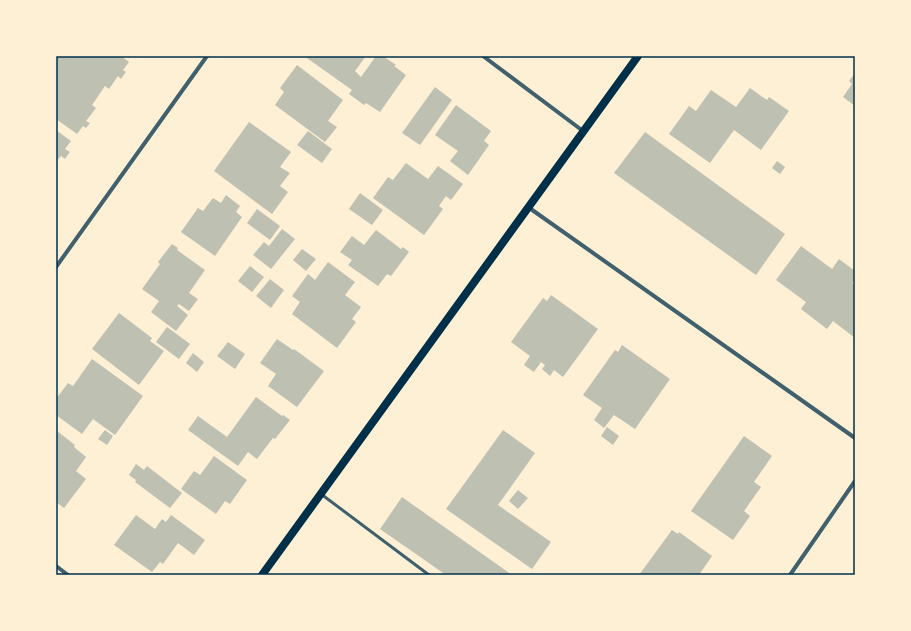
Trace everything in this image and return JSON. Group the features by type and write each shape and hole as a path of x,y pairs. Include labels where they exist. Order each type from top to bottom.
{"main road":[{"path":"262,575 638,56"}],"street":[{"path":"56,267 207,56"},
{"path":"483,56 583,131"},
{"path":"528,207 855,438"},
{"path":"790,575 855,481"},
{"path":"56,566 68,575"}],"lane":[{"path":"321,494 429,575"}],"building":[{"path":"56,56 69,56 71,58 72,56 121,56 129,62 123,70 126,72 121,79 118,76 109,89 105,86 92,105 96,108 86,121 90,123 86,128 83,126 77,134 56,119"},
{"path":"304,56 366,56 355,71 361,77 376,56 383,56 396,65 394,66 406,75 380,112 366,103 364,105 349,94 352,90"},
{"path":"297,65 343,100 328,121 337,127 325,142 275,105 284,92 280,88"},
{"path":"855,73 855,106 843,97 852,84 849,81"},
{"path":"435,87 452,100 420,145 402,133"},
{"path":"750,88 767,100 769,97 789,111 761,150 734,130 710,163 669,134 689,106 696,111 711,90 736,107"},
{"path":"456,105 491,131 484,141 489,145 468,175 450,161 458,151 435,135"},
{"path":"249,122 291,152 280,167 290,173 280,186 288,192 272,214 214,171"},
{"path":"56,130 71,141 65,149 70,152 65,159 61,156 56,162"},
{"path":"308,131 332,149 322,163 297,145"},
{"path":"645,132 785,234 756,275 614,173"},
{"path":"777,161 785,167 780,174 772,168"},
{"path":"406,163 428,179 438,166 463,184 451,200 446,196 439,206 443,209 424,235 373,198 388,177 393,180"},
{"path":"360,193 383,210 372,225 349,209"},
{"path":"226,195 240,206 236,212 242,217 215,256 181,232 198,208 203,211 213,198 221,203"},
{"path":"257,209 280,226 270,240 247,223"},
{"path":"282,229 295,239 271,269 253,255 264,242 269,246"},
{"path":"376,230 401,249 403,247 409,252 391,276 387,274 378,286 348,265 352,260 340,252 352,236 364,245"},
{"path":"172,244 178,248 177,250 205,270 189,293 198,299 189,311 179,304 177,306 188,315 176,331 151,312 159,301 142,289 160,264 158,262"},
{"path":"801,246 832,269 839,259 855,271 855,280 852,283 855,285 855,338 833,321 827,329 801,309 806,302 776,280"},
{"path":"302,249 316,259 306,271 293,260"},
{"path":"328,262 355,282 345,295 361,307 352,319 356,322 337,348 292,314 300,302 292,296 308,274 315,280"},
{"path":"250,266 264,277 252,292 238,281"},
{"path":"270,279 284,290 271,308 256,296"},
{"path":"551,295 598,329 563,377 554,370 550,376 542,369 545,365 541,362 534,372 524,365 530,356 511,342 543,298 547,301"},
{"path":"119,313 152,338 150,341 164,351 139,385 92,349"},
{"path":"167,327 190,344 179,359 156,342"},
{"path":"277,339 293,350 294,349 324,371 297,407 268,386 276,374 260,363"},
{"path":"228,342 245,354 235,369 217,356"},
{"path":"622,345 670,379 635,429 614,415 604,428 594,420 602,408 583,395 615,350 618,352"},
{"path":"193,353 204,362 197,372 186,363"},
{"path":"92,359 143,396 115,435 93,419 82,434 56,415 56,399 68,383 73,386"},
{"path":"256,397 290,420 275,439 273,438 257,459 248,452 238,466 188,430 198,416 227,437"},
{"path":"607,427 619,436 613,445 601,436"},
{"path":"105,430 113,436 107,445 98,439"},
{"path":"503,430 535,453 498,505 551,542 532,569 446,509"},
{"path":"57,431 75,445 74,447 86,457 76,471 86,479 64,508 56,502"},
{"path":"744,436 772,456 754,482 761,487 744,511 750,516 733,540 691,511"},
{"path":"214,456 247,480 230,504 225,501 216,514 181,489 194,471 200,475"},
{"path":"136,464 144,470 147,466 182,493 170,508 135,482 136,480 129,475"},
{"path":"518,490 528,498 518,509 509,501"},
{"path":"402,497 512,575 446,575 380,529"},
{"path":"136,515 155,529 162,519 166,522 171,515 205,540 194,555 178,543 163,564 160,562 152,572 114,545"},
{"path":"672,530 678,534 679,532 712,556 699,575 639,575"}]}
